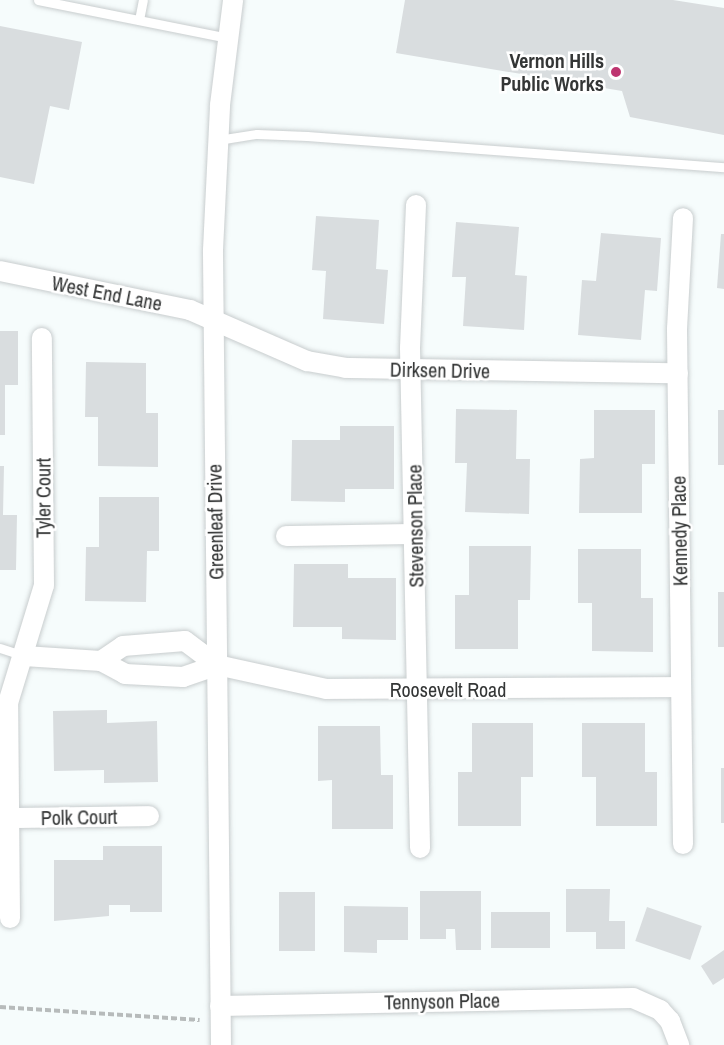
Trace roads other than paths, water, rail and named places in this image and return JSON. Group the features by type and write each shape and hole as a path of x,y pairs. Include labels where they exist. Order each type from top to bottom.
{"street":[{"name":"Greenleaf Drive","path":"221,1045 212,320 218,140 233,0"},
{"name":"Stevenson Place","path":"416,205 412,370 420,848"},
{"name":"Kennedy Place","path":"683,218 678,373 683,844"},
{"name":"West End Lane","path":"0,272 190,310 212,320"},
{"name":"Dirksen Drive","path":"212,320 307,361 345,368 678,373"},
{"name":"Tyler Court","path":"10,918 8,703 44,585 42,338"},
{"path":"286,536 416,534"},
{"path":"100,661 123,646 185,641 216,665"},
{"path":"24,656 100,661 125,674 183,677 216,665"},
{"name":"Roosevelt Road","path":"216,665 326,689 681,687"},
{"name":"Polk Court","path":"9,818 149,816"},
{"name":"Tennyson Place","path":"221,1014 633,998 660,1010 670,1021 679,1045"}],"lane":[{"path":"38,0 228,38"},
{"path":"139,20 143,0"},
{"path":"218,140 257,134 307,136 724,167"},
{"path":"0,648 24,656"}],"place":[{"name":"Vernon Hills Public Works","path":"616,72"}]}
